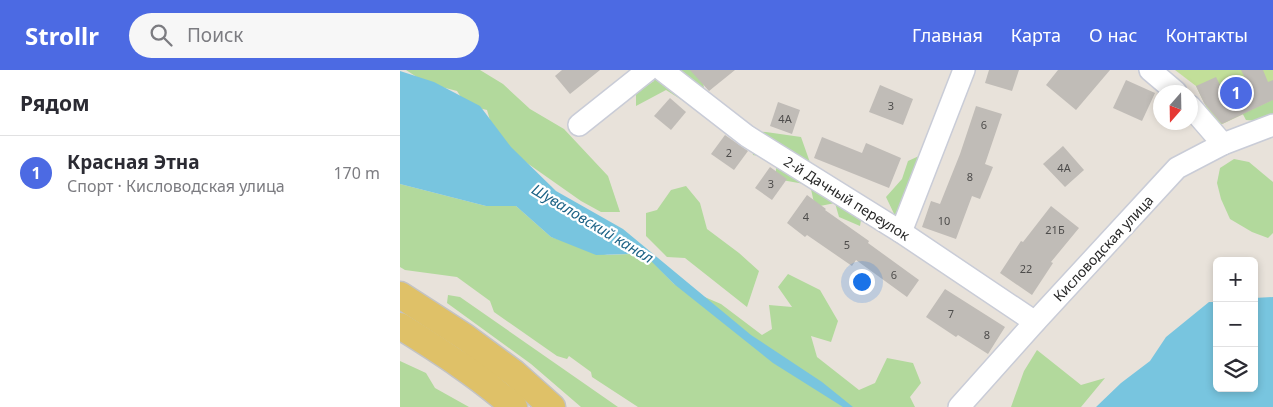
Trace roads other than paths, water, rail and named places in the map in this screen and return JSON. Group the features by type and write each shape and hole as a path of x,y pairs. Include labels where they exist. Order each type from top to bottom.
{"main road":[{"path":"400,295 465,337 500,363 552,407"},
{"path":"400,326 449,356 502,402"}],"street":[{"path":"579,125 648,70"},
{"name":"2-й Дачный переулок","path":"662,70 747,136 901,232 1035,322"},
{"path":"901,232 964,70"},
{"path":"1150,70 1168,85"},
{"path":"1198,115 1223,144"},
{"name":"Кисловодская улица","path":"959,407 1177,168 1223,144 1273,125"}],"water":[{"name":"Шуваловский канал","path":"400,71 434,82 480,106 511,147 556,191 623,229 751,335 822,382 853,407 843,407 773,363 674,284 648,258 631,254 596,255 551,237 516,206 486,206 400,184"},
{"path":"1273,297 1273,407 1096,407 1121,383 1150,361 1166,337 1209,302 1213,302 1213,392 1258,392 1258,298"}],"place":[{"name":"Красная Этна","path":"1236,93"}]}
